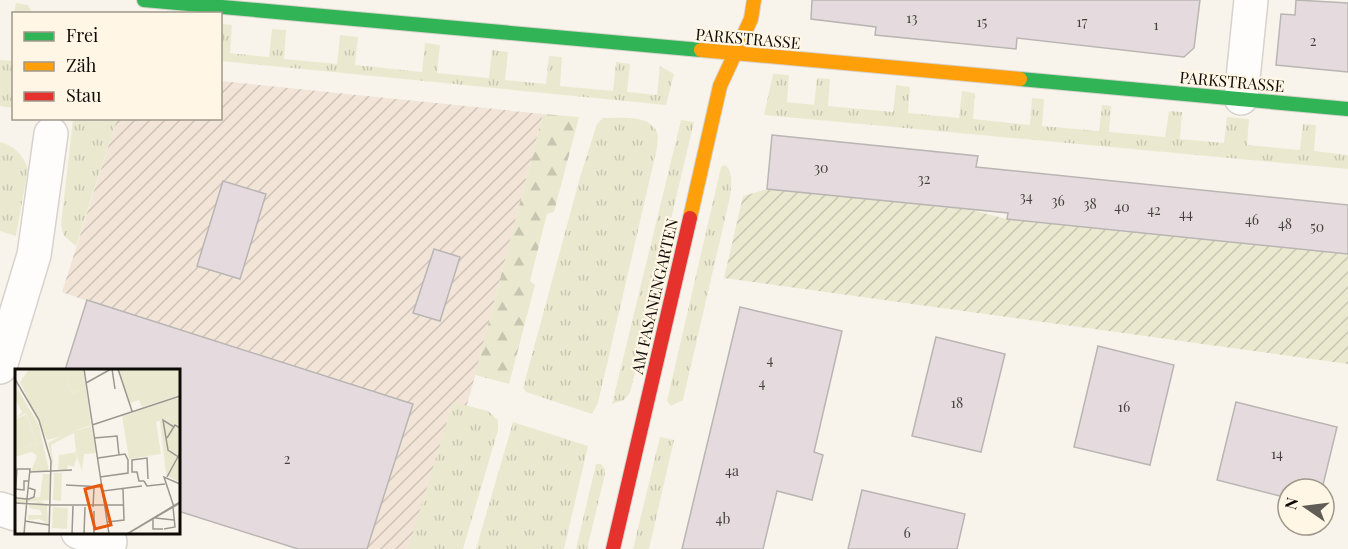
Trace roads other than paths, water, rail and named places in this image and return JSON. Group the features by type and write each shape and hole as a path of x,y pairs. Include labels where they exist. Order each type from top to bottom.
{"street":[{"name":"PARKSTRASSE","path":"144,0 188,2 1348,109"},
{"name":"AM FASANENGARTEN","path":"613,549 712,114 720,86 751,19 754,0"},
{"path":"1241,98 1251,0"},
{"path":"0,367 34,255 51,134"},
{"path":"0,509 15,514"},
{"path":"84,534 110,542"}]}
